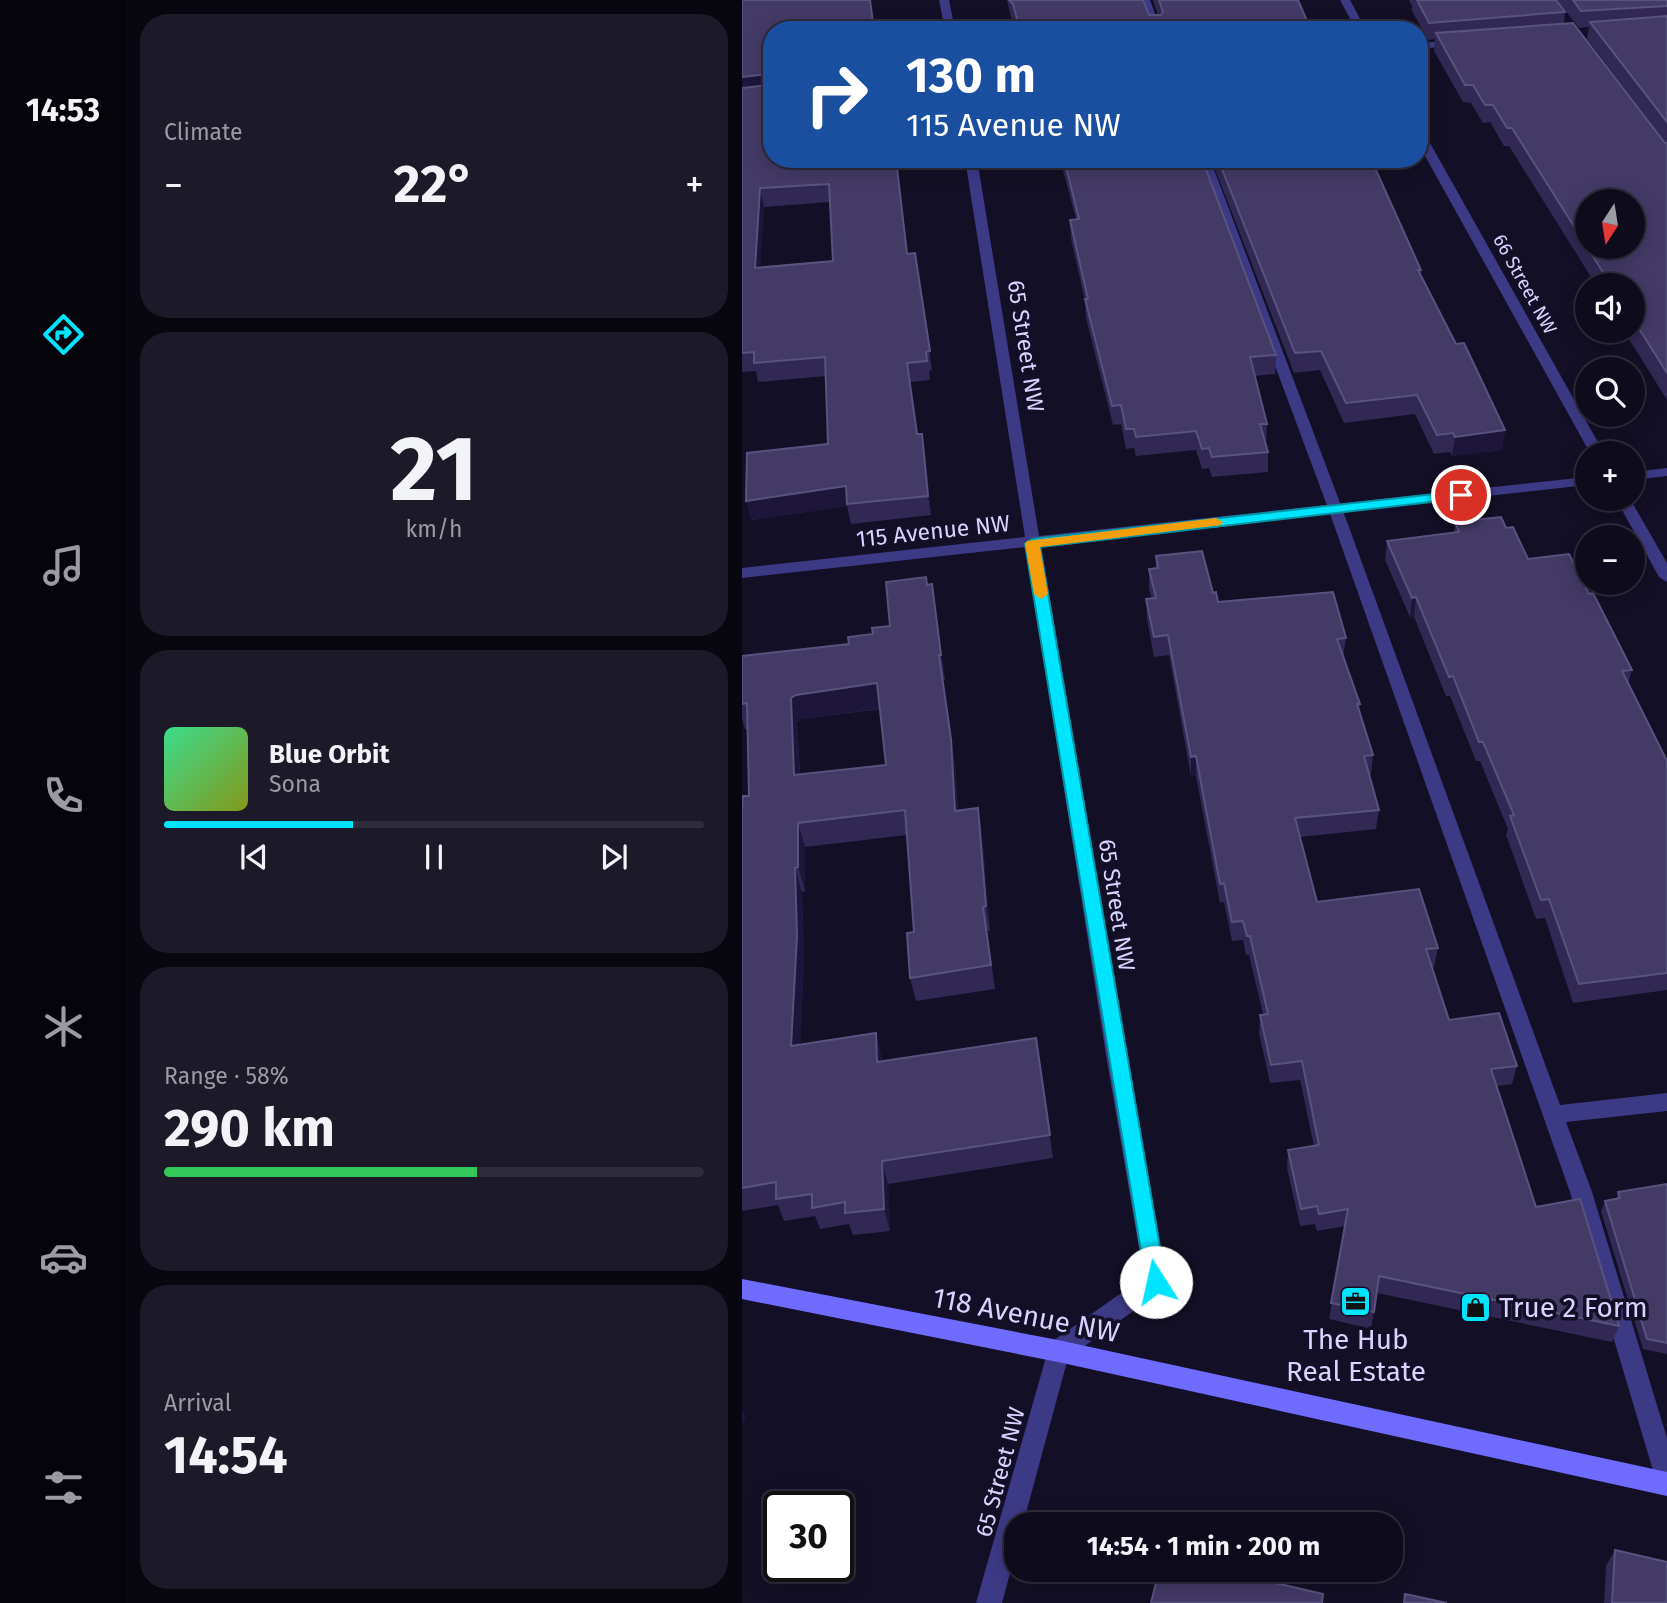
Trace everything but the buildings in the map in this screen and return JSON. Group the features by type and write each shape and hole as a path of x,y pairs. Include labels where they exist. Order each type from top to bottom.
{"main road":[{"name":"118 Avenue NW","path":"742,1289 1058,1351 1667,1483"}],"street":[{"path":"944,0 948,21"},
{"path":"1145,0 1153,21"},
{"path":"1345,0 1356,21"},
{"path":"1428,45 1471,42"},
{"name":"66 Street NW","path":"1428,150 1590,441"},
{"name":"65 Street NW","path":"972,168 1032,544 1156,1282 1058,1351 989,1603"},
{"path":"1207,168 1335,508 1581,1192 1667,1477"},
{"path":"1645,475 1667,472"},
{"name":"115 Avenue NW","path":"742,573 1032,544 1575,482"},
{"path":"1630,511 1667,577"},
{"path":"1553,1115 1667,1102"}],"slow traffic":[{"path":"1041,594 1032,544 1216,522"}],"place":[{"name":"The Hub Real Estate","path":"1356,1302"},
{"name":"True 2 Form","path":"1476,1307"}],"route":[{"path":"1156,1282 1032,544 1461,495"}]}
